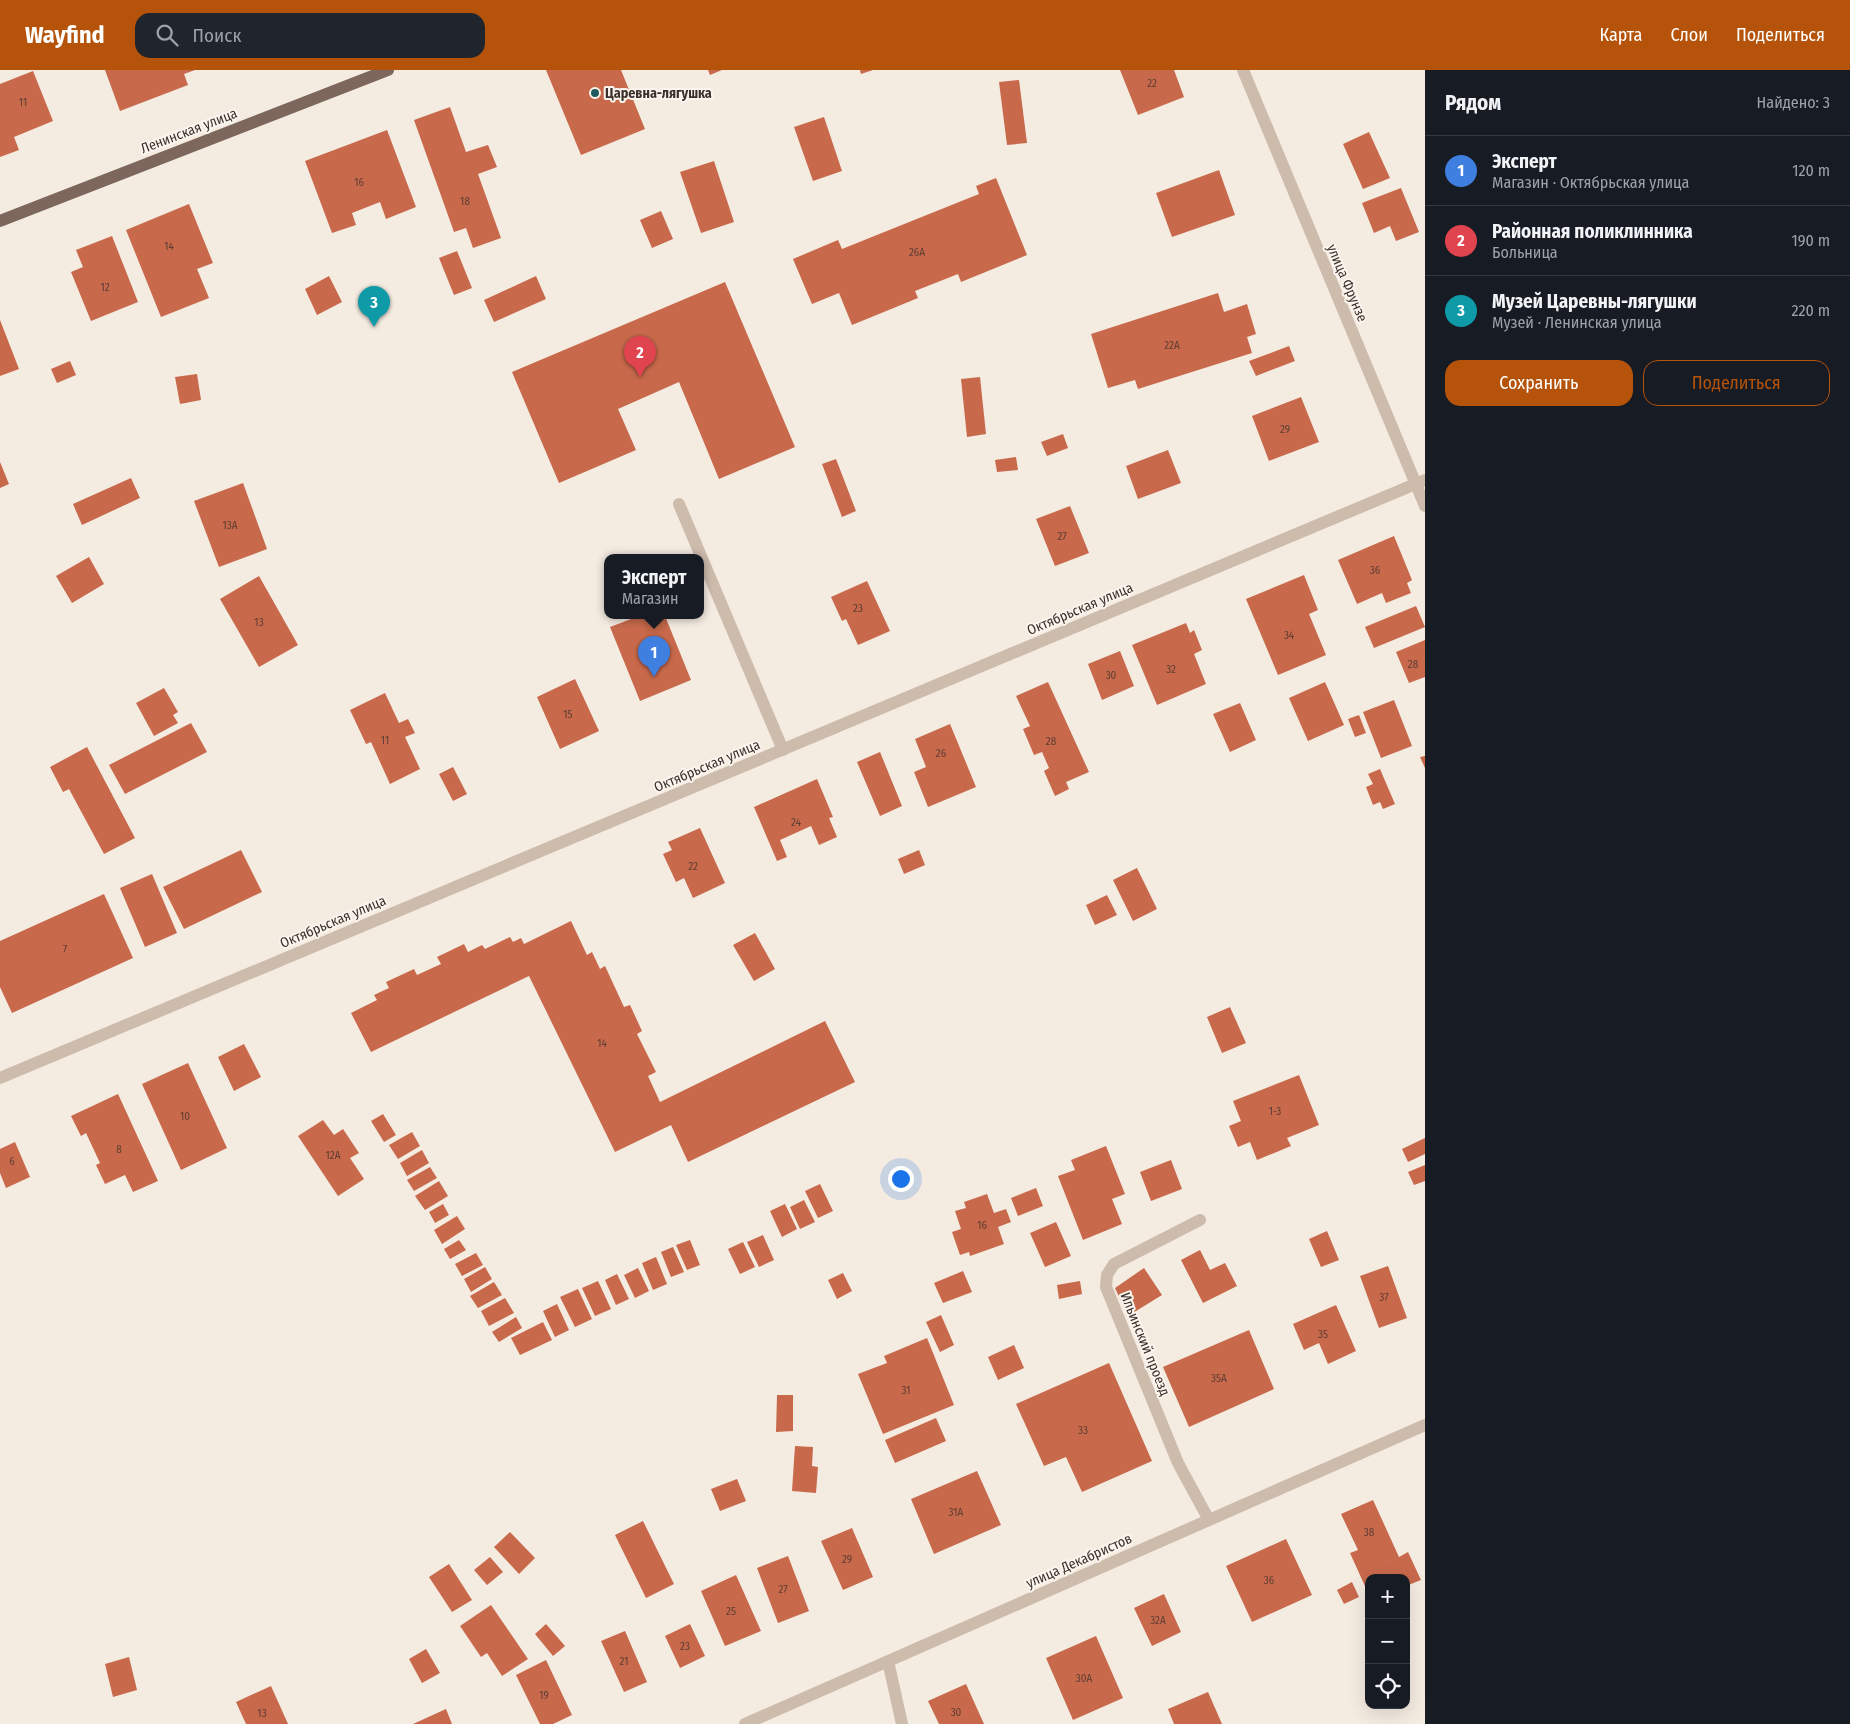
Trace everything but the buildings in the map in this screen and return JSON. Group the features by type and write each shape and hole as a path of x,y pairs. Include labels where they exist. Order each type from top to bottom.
{"main road":[{"name":"Ленинская улица","path":"0,221 388,70"}],"street":[{"name":"улица Фрунзе","path":"1243,70 1420,482 1425,506"},
{"name":"Октябрьская улица","path":"0,1078 1420,482"},
{"path":"679,504 700,554"},
{"path":"704,564 782,750"},
{"name":"Ильинский проезд","path":"1200,1220 1114,1264 1107,1275 1106,1288 1178,1463 1209,1520"},
{"name":"улица Декабристов","path":"745,1724 1425,1425"},
{"path":"888,1661 902,1724"}],"place":[{"name":"Царевна-лягушка","path":"595,93"},
{"name":"Музей Царевны-лягушки","path":"374,327"},
{"name":"Районная поликлинника","path":"640,377"},
{"name":"Эксперт","path":"654,677"}]}
